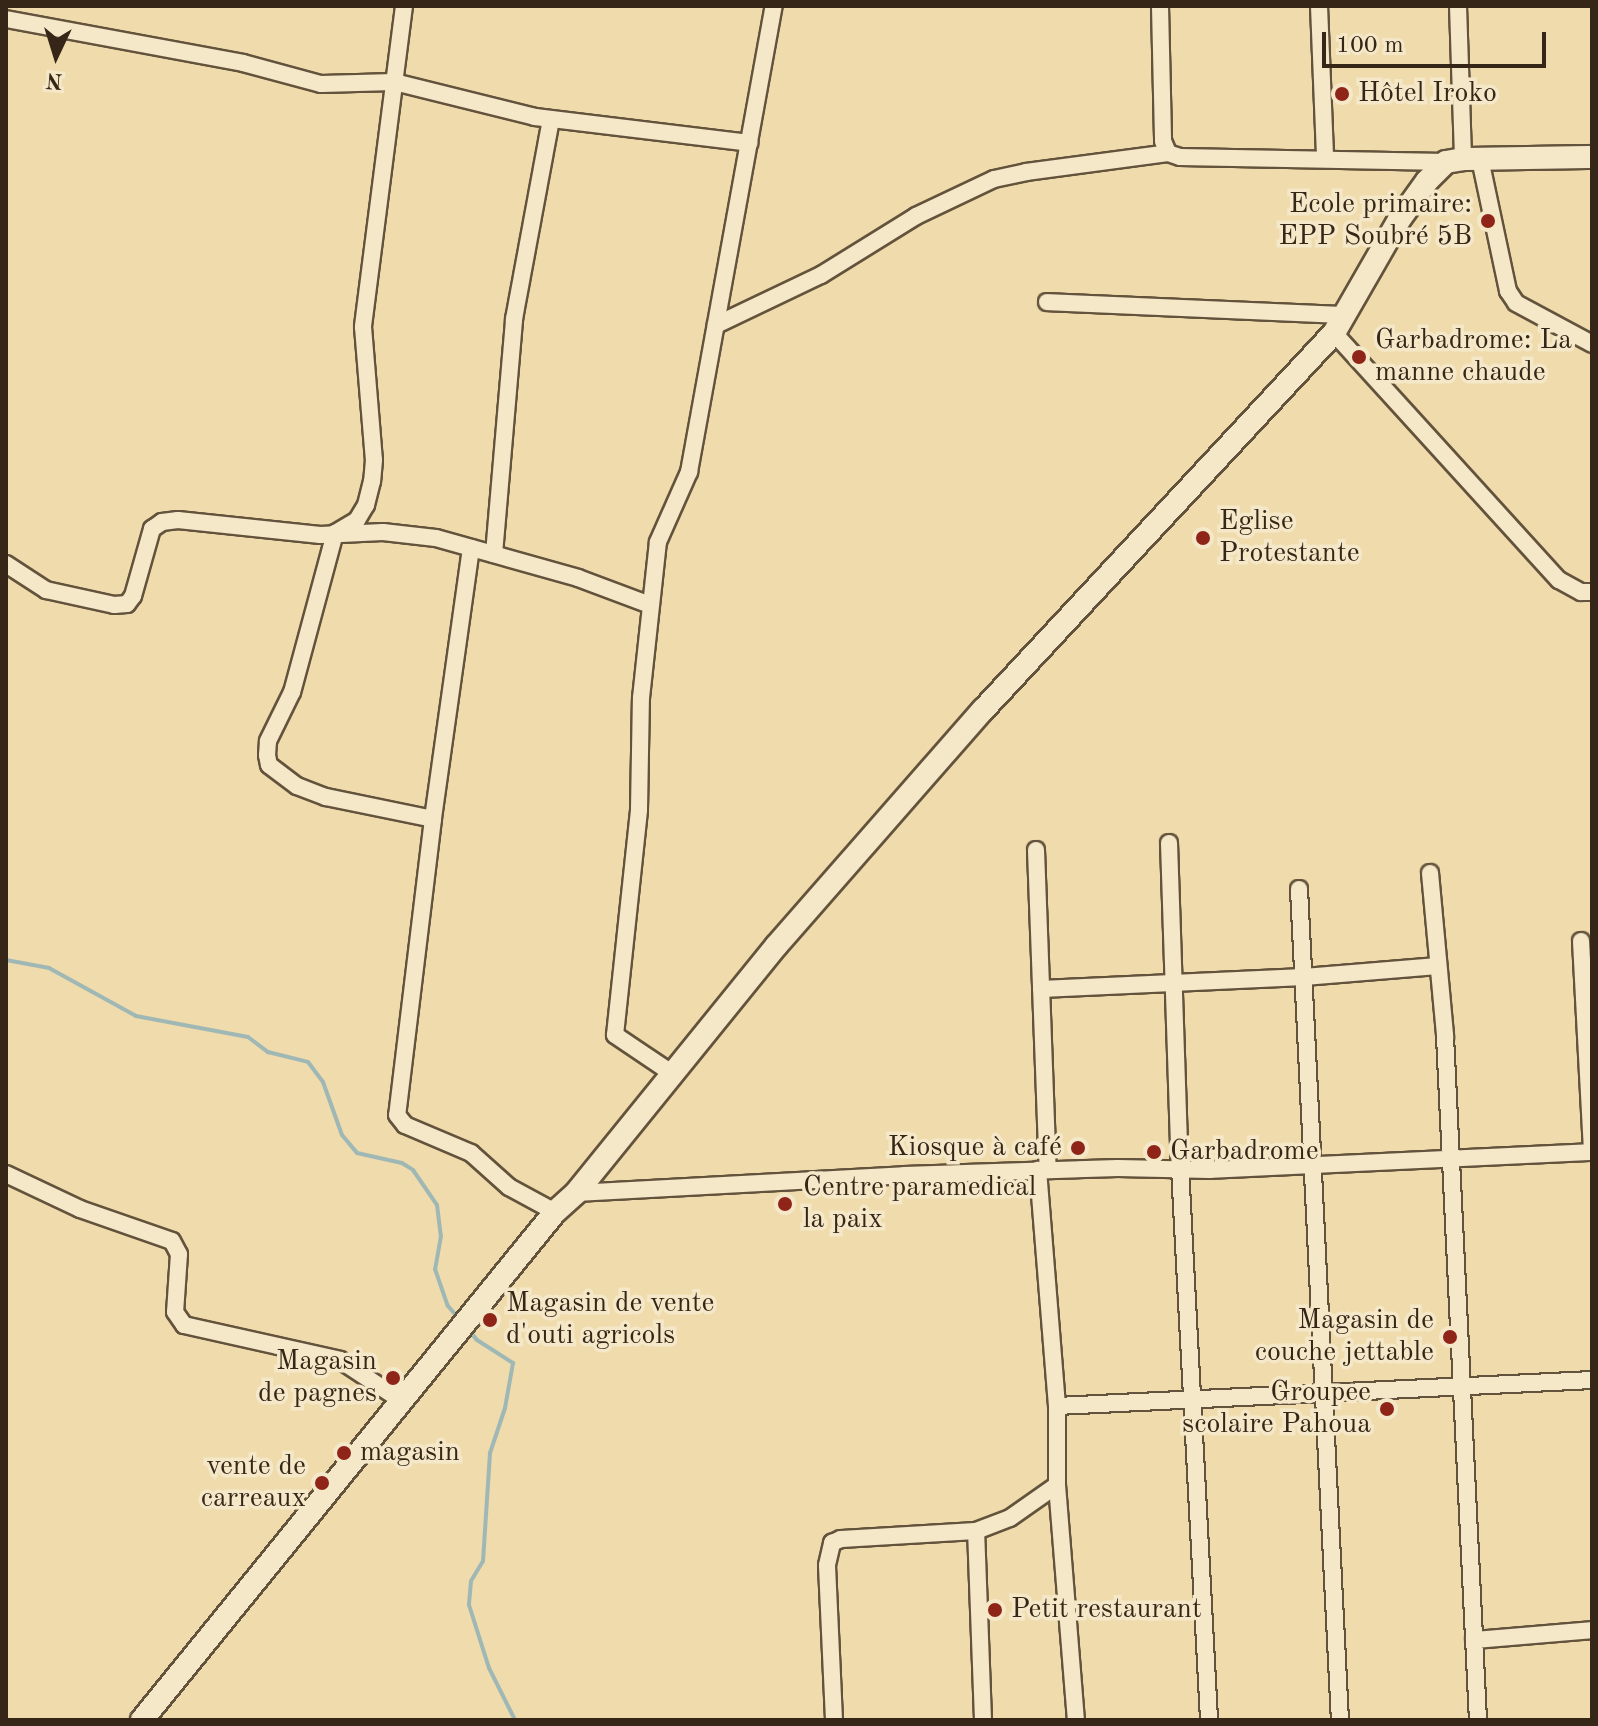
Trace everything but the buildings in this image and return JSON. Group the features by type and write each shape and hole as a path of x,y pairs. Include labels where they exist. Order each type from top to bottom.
{"street":[{"path":"404,6 363,327 373,434 372,481 366,505 357,520 335,533 292,692 268,741 269,765 297,786 326,797 433,819"},
{"path":"673,1074 618,1040 615,1029 633,886 639,809 641,698 658,542 689,472 774,6"},
{"path":"1160,6 1163,141 1168,153"},
{"path":"1319,6 1325,158"},
{"path":"1458,6 1463,160 1508,291 1516,303 1592,344"},
{"path":"6,19 243,63 321,84 394,82 551,119 749,143"},
{"path":"494,554 514,319 551,119"},
{"path":"716,325 802,285 916,216 994,179 1026,172 1168,153 1180,157 1463,160 1592,157"},
{"path":"142,1720 555,1212 576,1193 777,945 983,710 1340,324 1413,198 1463,160"},
{"path":"1047,302 1340,324 1559,580 1581,592 1592,592"},
{"path":"6,564 46,590 114,605 127,604 133,596 152,529 162,522 178,520 268,532 406,533 578,578 650,605"},
{"path":"471,548 433,819 397,1115 405,1125 471,1153 509,1187 555,1212"},
{"path":"1169,843 1180,1168 1209,1720"},
{"path":"1036,850 1043,1170 1057,1406 1057,1485 1076,1720"},
{"path":"1430,873 1451,1158 1478,1720"},
{"path":"1299,889 1340,1720"},
{"path":"576,1193 1043,1170 1180,1168 1592,1152 1581,941"},
{"path":"1041,989 1304,977 1438,966"},
{"path":"6,1174 80,1209 172,1241 179,1254 175,1312 184,1325 340,1360 402,1401"},
{"path":"1057,1406 1592,1380"},
{"path":"834,1720 827,1565 832,1543 841,1539 976,1531 1010,1518 1057,1485"},
{"path":"976,1531 983,1720"},
{"path":"1474,1640 1592,1630"}],"waterway":[{"path":"6,960 49,968 136,1016 248,1037 268,1052 308,1062 323,1082 342,1135 357,1153 402,1163 413,1170 437,1205 441,1236 435,1269 448,1306 460,1320"},
{"path":"468,1329 477,1340 513,1363 505,1408 490,1453 483,1561 471,1581 469,1605 489,1668 515,1720"}],"place":[{"name":"Hôtel Iroko","path":"1342,94"},
{"name":"Ecole primaire: EPP Soubré 5B","path":"1488,221"},
{"name":"Garbadrome: La manne chaude","path":"1359,357"},
{"name":"Eglise Protestante","path":"1203,538"},
{"name":"Kiosque à café","path":"1078,1148"},
{"name":"Garbadrome","path":"1154,1152"},
{"name":"Centre paramedical la paix","path":"785,1204"},
{"name":"Magasin de vente d'outi agricols","path":"490,1320"},
{"name":"Magasin de couche jettable","path":"1450,1337"},
{"name":"Magasin de pagnes","path":"393,1378"},
{"name":"Groupee scolaire Pahoua","path":"1387,1409"},
{"name":"magasin","path":"344,1453"},
{"name":"vente de carreaux","path":"322,1483"},
{"name":"Petit restaurant","path":"995,1610"}]}
